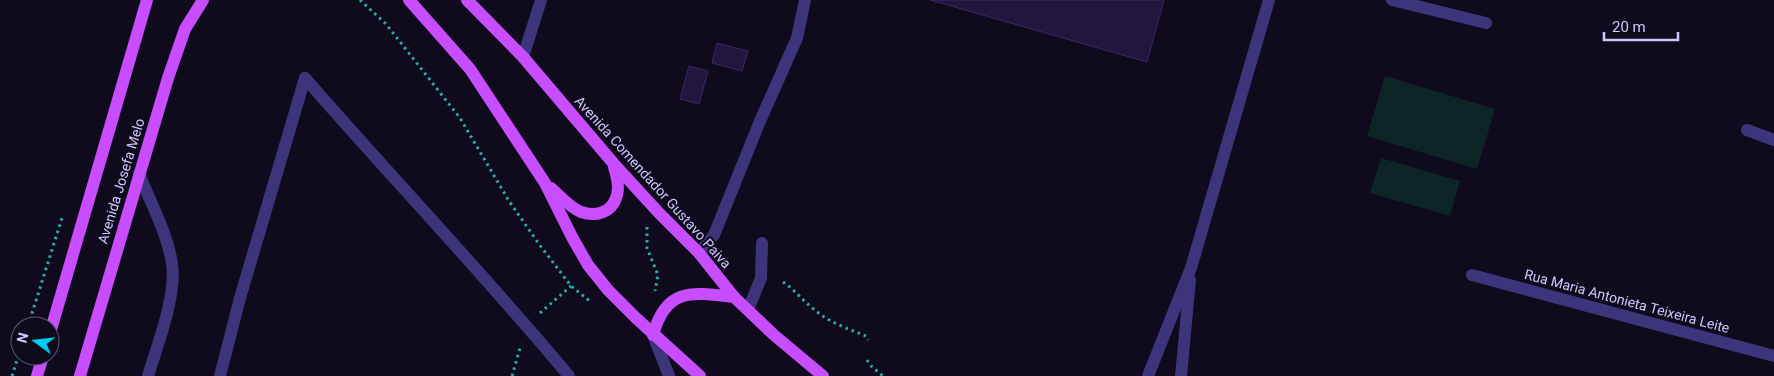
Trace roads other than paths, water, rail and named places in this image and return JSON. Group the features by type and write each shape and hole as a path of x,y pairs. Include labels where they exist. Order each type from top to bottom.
{"main road":[{"name":"Avenida Josefa Melo","path":"55,316 147,0"},
{"name":"Avenida Josefa Melo","path":"80,376 168,78 185,29 203,0"},
{"path":"409,0 470,69 546,183 588,265 608,290 700,376"},
{"name":"Avenida Comendador Gustavo Paiva","path":"467,0 523,57 614,164 658,213 699,253 734,297 823,376"},
{"path":"546,183 571,206 589,214 598,214 608,210 616,198 618,181 614,164"},
{"path":"654,335 664,308 676,298 691,294 734,297"}],"street":[{"path":"523,57 541,0"},
{"path":"699,253 714,236 760,121 797,38 805,0"},
{"path":"1148,376 1192,268 1269,0"},
{"path":"1392,0 1486,23"},
{"path":"220,376 240,298 305,78 472,264 569,376"},
{"path":"1747,130 1774,140"},
{"path":"139,174 168,245 173,265 169,302 148,376"},
{"path":"748,310 761,278 762,243"},
{"path":"1182,376 1192,268"},
{"name":"Rua Maria Antonieta Teixeira Leite","path":"1472,275 1774,356"},
{"path":"654,335 669,376"}]}
